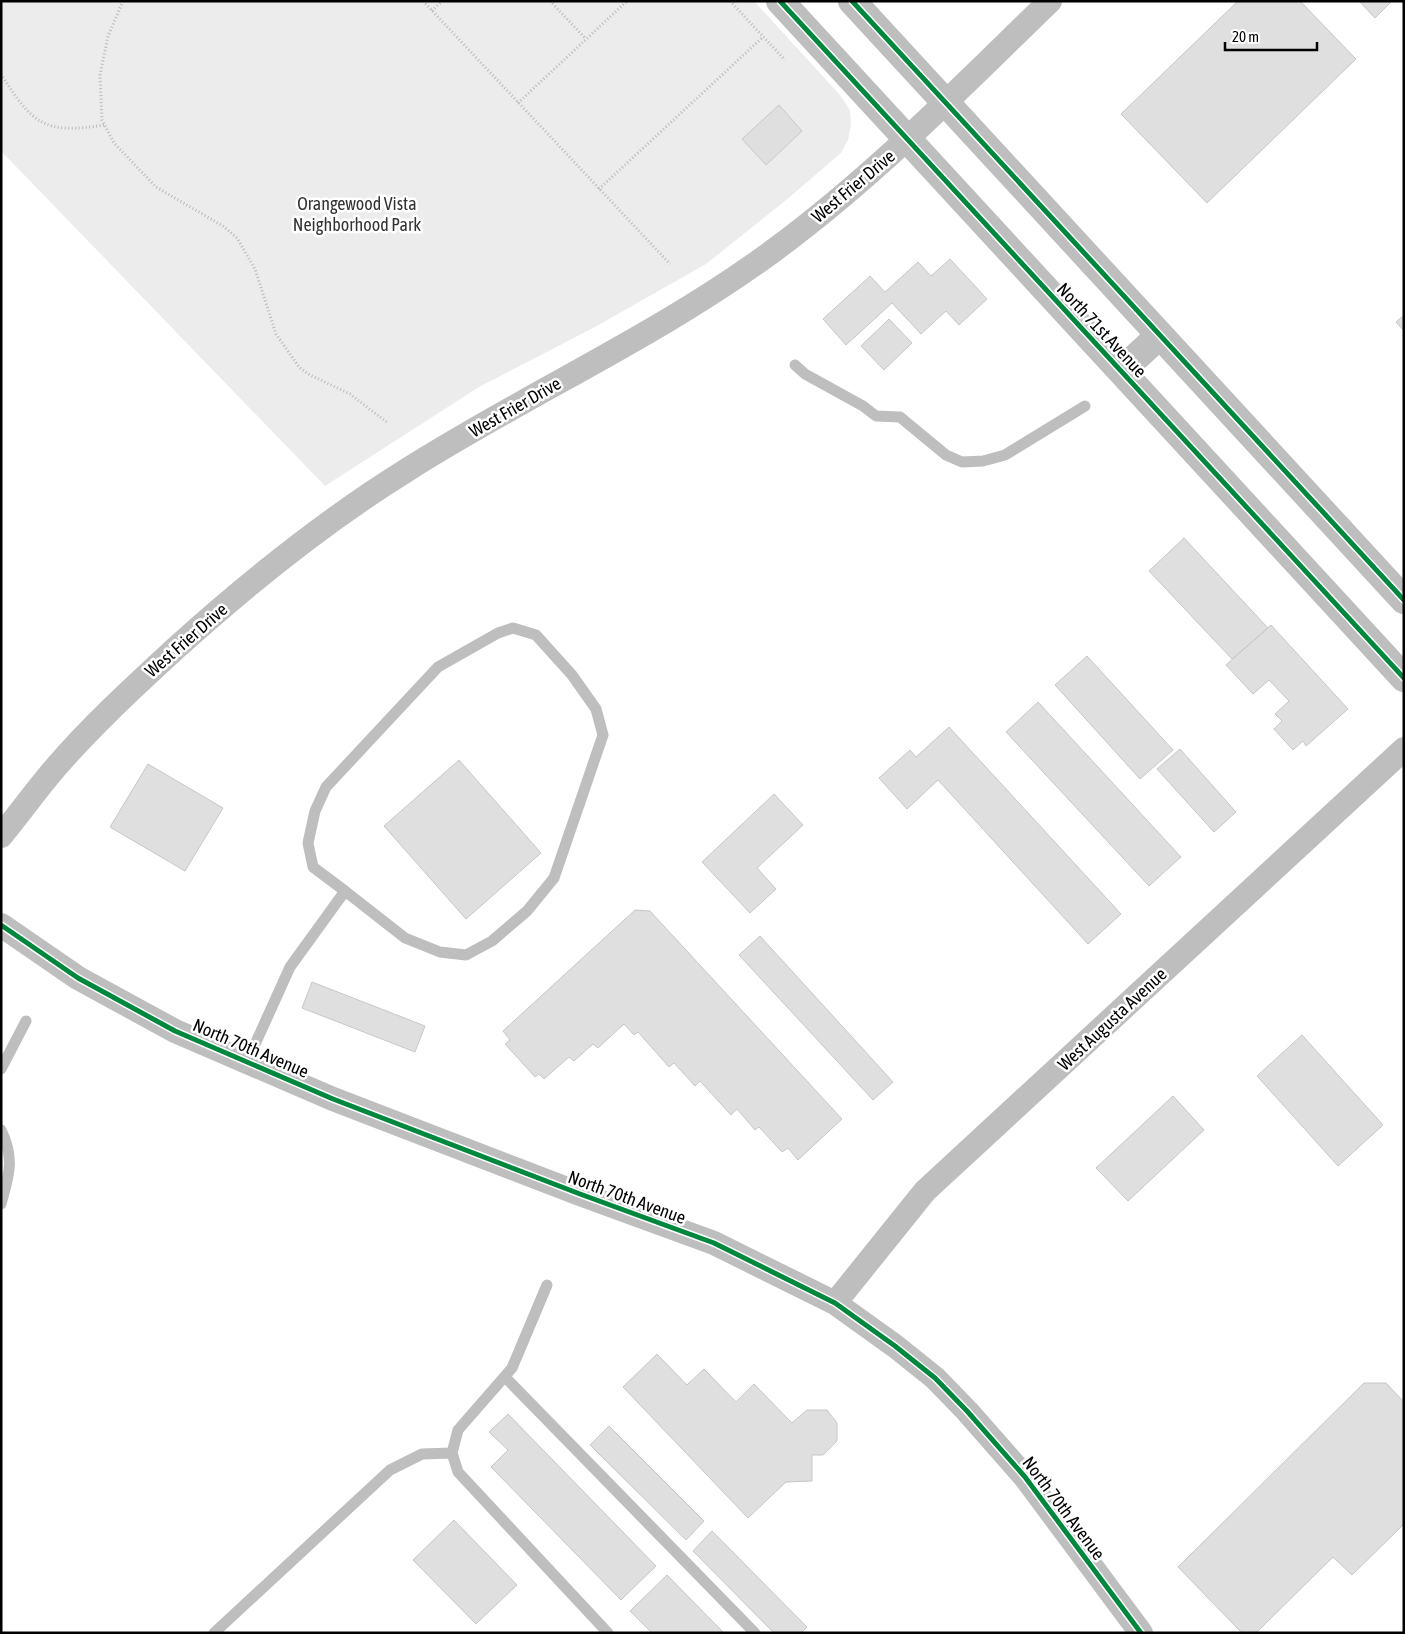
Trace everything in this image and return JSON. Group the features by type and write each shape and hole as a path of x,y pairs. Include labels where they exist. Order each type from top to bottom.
{"street":[{"name":"North 71st Avenue","path":"780,1 1404,678"},
{"path":"852,1 1404,600"},
{"name":"West Frier Drive","path":"1,836 57,766 126,693 204,623 274,565 348,509 408,469 681,313 733,279 812,221 907,139 1050,1"},
{"path":"1121,371 1160,335"},
{"name":"West Augusta Avenue","path":"835,1303 891,1231 925,1192 1404,749"},
{"name":"North 70th Avenue","path":"1,925 78,978 175,1031 480,1156 714,1243 835,1303 922,1367 966,1410 1025,1477 1141,1633"}],"lane":[{"path":"795,364 806,374 864,406 876,416 900,417 946,455 962,462 983,461 1005,456 1085,406"},
{"path":"513,628 536,635 572,676 596,709 603,735 554,878 527,911 492,941 466,955 440,952 405,938 345,892 313,866 308,843 315,811 326,787 438,668 498,633 513,628"},
{"path":"248,1062 290,967 345,892"},
{"path":"1,1069 26,1022"},
{"path":"1,1130 6,1141 11,1169 1,1204"},
{"path":"547,1285 512,1368 458,1430 452,1453 458,1472 608,1633"},
{"path":"505,1377 755,1633"},
{"path":"214,1633 390,1470 422,1454 452,1453"}],"path":[{"path":"123,1 108,36 100,75 100,110 104,125 114,143 156,187 223,226 237,238 255,269 276,334 287,353 299,367 308,374 350,394 388,423"},
{"path":"423,1 670,264"},
{"path":"432,11 442,1"},
{"path":"550,1 586,39"},
{"path":"518,103 627,1"},
{"path":"730,1 785,60"},
{"path":"599,189 763,37"},
{"path":"1,74 23,107 43,123 69,130 104,125"}],"green space":[{"name":"Orangewood Vista Neighborhood Park","path":"1,1 754,1 840,95 850,110 851,124 848,140 841,153 785,201 706,264 595,327 479,387 325,486 1,151"}],"building":[{"path":"1238,1 1300,1 1356,59 1207,203 1121,114"},
{"path":"1359,1 1392,1 1375,18"},
{"path":"779,105 802,131 766,165 742,139"},
{"path":"950,259 987,299 959,325 946,311 921,334 892,303 846,345 823,319 870,276 885,292 918,262 931,276"},
{"path":"1404,315 1404,331 1396,322"},
{"path":"889,319 912,343 884,370 861,346"},
{"path":"1184,538 1268,628 1232,659 1149,571"},
{"path":"1271,625 1348,709 1306,746 1303,741 1293,750 1274,729 1282,721 1275,714 1289,701 1269,680 1253,694 1226,665"},
{"path":"1087,656 1173,750 1140,779 1055,685"},
{"path":"1038,702 1181,857 1149,886 1006,732"},
{"path":"949,727 1121,914 1088,944 938,780 907,809 879,778 910,750 916,757"},
{"path":"1180,749 1236,812 1214,832 1157,769"},
{"path":"459,760 541,853 466,919 384,826"},
{"path":"148,764 223,808 185,871 110,827"},
{"path":"774,794 803,825 757,868 776,889 750,913 702,862"},
{"path":"635,910 650,911 842,1119 798,1160 788,1148 782,1152 759,1127 755,1130 737,1109 731,1115 700,1081 695,1086 674,1063 669,1067 638,1032 634,1035 624,1024 598,1048 593,1044 574,1061 569,1057 544,1079 539,1074 535,1077 505,1044 510,1040 503,1031"},
{"path":"760,936 893,1082 873,1100 739,955"},
{"path":"312,982 425,1026 415,1052 302,1008"},
{"path":"1302,1035 1383,1125 1338,1166 1257,1076"},
{"path":"1173,1096 1204,1130 1128,1201 1096,1168"},
{"path":"657,1354 687,1385 704,1369 736,1402 754,1384 792,1423 807,1410 827,1410 837,1423 837,1441 823,1455 812,1455 812,1481 786,1482 748,1518 623,1387"},
{"path":"1364,1383 1386,1383 1404,1402 1404,1524 1352,1575 1333,1557 1256,1633 1242,1633 1178,1567"},
{"path":"508,1414 656,1566 621,1600 491,1467 508,1450 489,1432"},
{"path":"609,1426 704,1521 686,1540 590,1445"},
{"path":"454,1520 517,1585 476,1624 413,1560"},
{"path":"712,1531 807,1627 801,1633 774,1633 693,1551"},
{"path":"667,1575 724,1633 652,1633 630,1611"}],"cycle path":[{"path":"780,1 1404,678"},
{"path":"852,1 1404,600"},
{"path":"1,925 78,978 175,1031 333,1099 580,1194 714,1243 835,1303 895,1346 935,1378 967,1411 1025,1477 1141,1633"}]}
